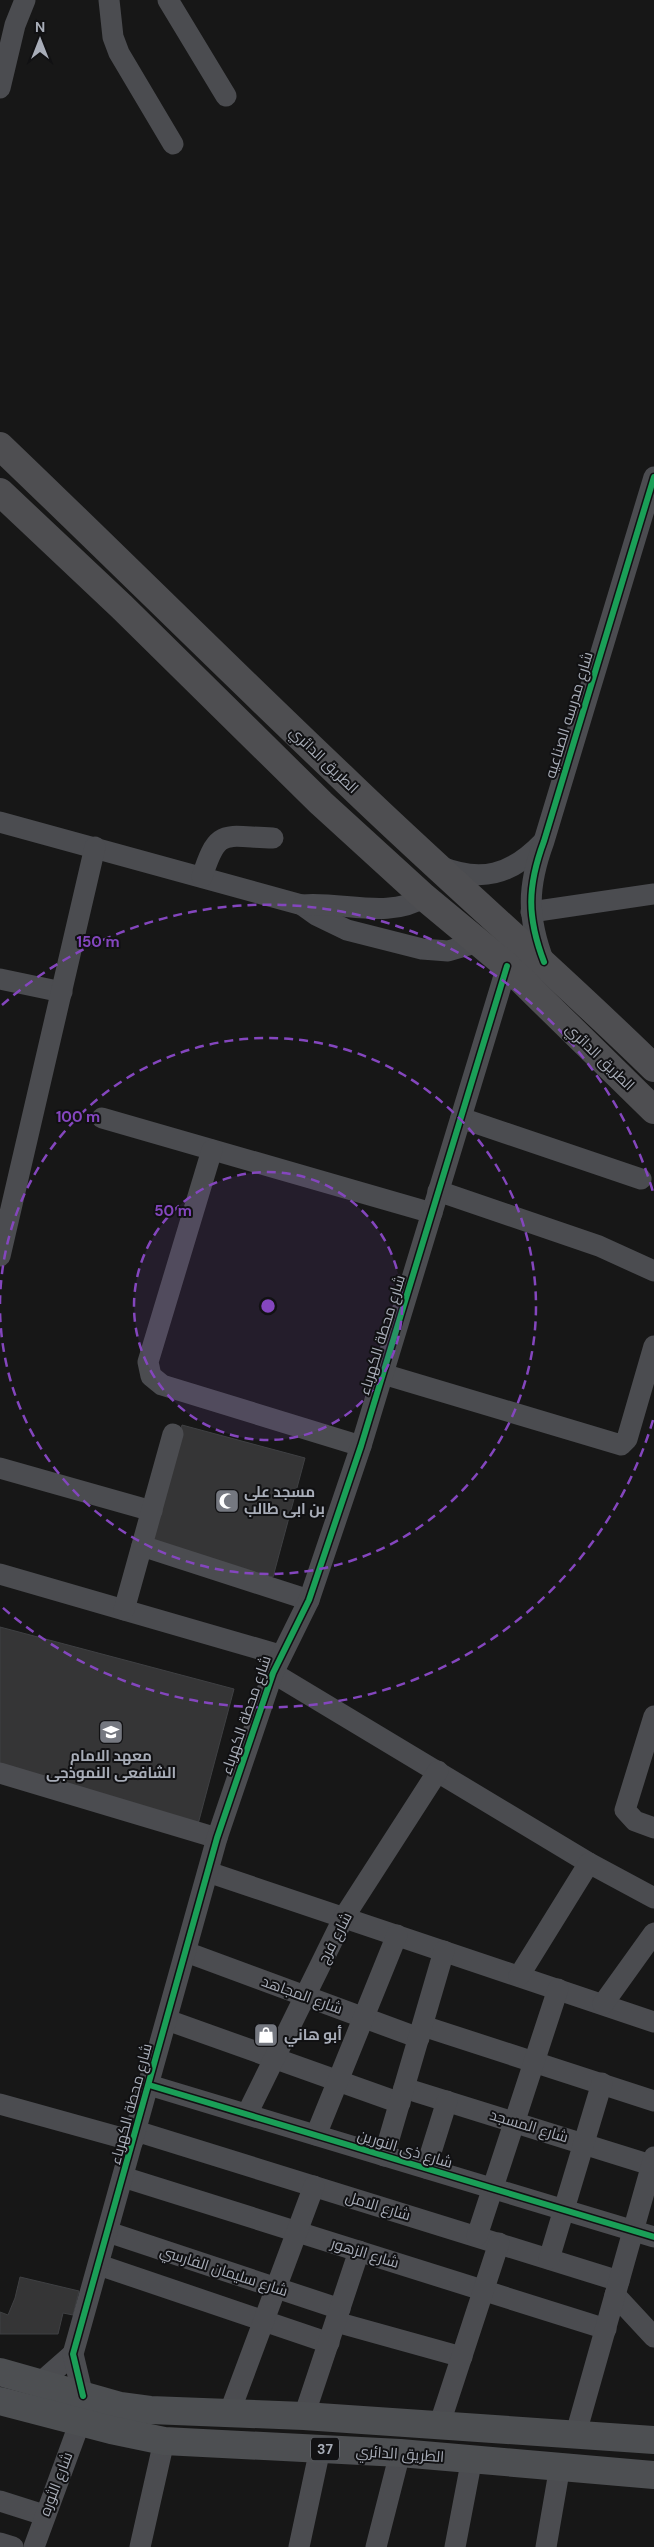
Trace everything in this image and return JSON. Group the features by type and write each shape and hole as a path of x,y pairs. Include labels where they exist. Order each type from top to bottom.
{"highway":[{"name":"الطريق الدائري","path":"0,446 434,864 544,962 654,1068"},
{"name":"الطريق الدائري","path":"0,492 122,607 321,803 424,897 507,966 654,1110"}],"main road":[{"name":"الطريق الدائري","path":"0,2372 40,2382 81,2409 164,2440 472,2458 654,2475"},
{"name":"الطريق الدائري","path":"0,2401 81,2409 120,2406 150,2410 304,2416 439,2426 576,2433 654,2440"}],"street":[{"path":"0,88 15,25 25,0"},
{"path":"108,0 113,37 119,53 174,144"},
{"path":"168,0 226,96"},
{"name":"شارع مدرسه الصناعيه","path":"544,962 534,934 530,912 534,867 544,842 654,476"},
{"path":"0,822 302,905 336,904 385,909 416,903 424,897"},
{"path":"202,877 211,850 219,840 232,837 273,838"},
{"name":"شارع مدرسه الصناعيه","path":"434,864 456,873 481,876 505,871 527,859 544,842"},
{"path":"0,1256 95,847"},
{"path":"530,912 654,894"},
{"path":"302,905 316,915 347,930 422,949 448,951 480,942"},
{"name":"شارع محطة الكهرباء","path":"81,2409 73,2354 124,2177 217,1838 277,1664 309,1600 361,1446 507,966"},
{"path":"0,979 62,992"},
{"path":"102,1118 432,1213"},
{"path":"460,1118 641,1180"},
{"path":"212,1150 148,1362 151,1376 162,1385 361,1446"},
{"path":"438,1191 599,1246 654,1272"},
{"path":"383,1374 621,1445 627,1439 654,1346"},
{"path":"124,1610 173,1434"},
{"path":"0,1468 152,1511"},
{"path":"142,1546 309,1600"},
{"path":"0,1574 124,1610 277,1664 438,1771 589,1863 654,1898"},
{"path":"654,1716 625,1810 635,1820 654,1828"},
{"name":"شارع فرج","path":"247,2114 344,1917 438,1771"},
{"path":"0,1773 217,1838"},
{"path":"520,1976 589,1863"},
{"path":"208,1872 654,2022"},
{"path":"603,2004 654,1933"},
{"path":"316,2135 397,1935"},
{"path":"384,2156 444,1951"},
{"name":"شارع المجاهد","path":"186,1952 364,2018 534,2061 654,2100"},
{"path":"477,2236 558,1989"},
{"name":"شارع المسجد","path":"167,2020 338,2080 402,2095 447,2101 653,2163"},
{"path":"549,2259 602,2083"},
{"name":"شارع ذى النورين","path":"149,2085 654,2237"},
{"path":"426,2168 447,2101"},
{"name":"شارع الامل","path":"0,2104 135,2136 314,2186 549,2259 617,2288"},
{"path":"576,2433 653,2163"},
{"name":"شارع الزهور","path":"124,2177 606,2329"},
{"path":"229,2414 314,2186"},
{"name":"شارع سليمان الفارسي","path":"108,2232 276,2288 338,2316 462,2357"},
{"path":"439,2426 499,2243"},
{"path":"304,2416 359,2251"},
{"path":"99,2265 328,2343"},
{"path":"617,2288 654,2337"},
{"path":"40,2382 73,2354"},
{"name":"شارع الثوره","path":"34,2547 81,2409"},
{"path":"140,2547 164,2440"},
{"path":"299,2547 320,2449"},
{"path":"383,2546 400,2453"},
{"path":"455,2547 472,2458"},
{"path":"546,2547 560,2466"},
{"path":"0,2501 44,2515"},
{"path":"0,2542 13,2547"}],"building":[{"name":"مسجد على بن ابى طالب","path":"182,1425 305,1458 273,1577 150,1544"},
{"name":"معهد الامام الشافعى النموذجى","path":"0,1627 234,1689 197,1828 0,1776"},
{"path":"20,2277 79,2291 73,2315 63,2313 58,2334 0,2334 0,2312 8,2315 15,2298"}],"cycle path":[{"path":"544,962 534,931 532,916 531,902 534,873 654,477"},
{"path":"83,2396 73,2354 217,1838 273,1673 309,1600 361,1446 507,966"},
{"path":"149,2085 654,2237"}],"place":[{"name":"مسجد على بن ابى طالب","path":"227,1501"},
{"name":"معهد الامام الشافعى النموذجى","path":"111,1732"},
{"name":"أبو هاني","path":"266,2035"}]}
